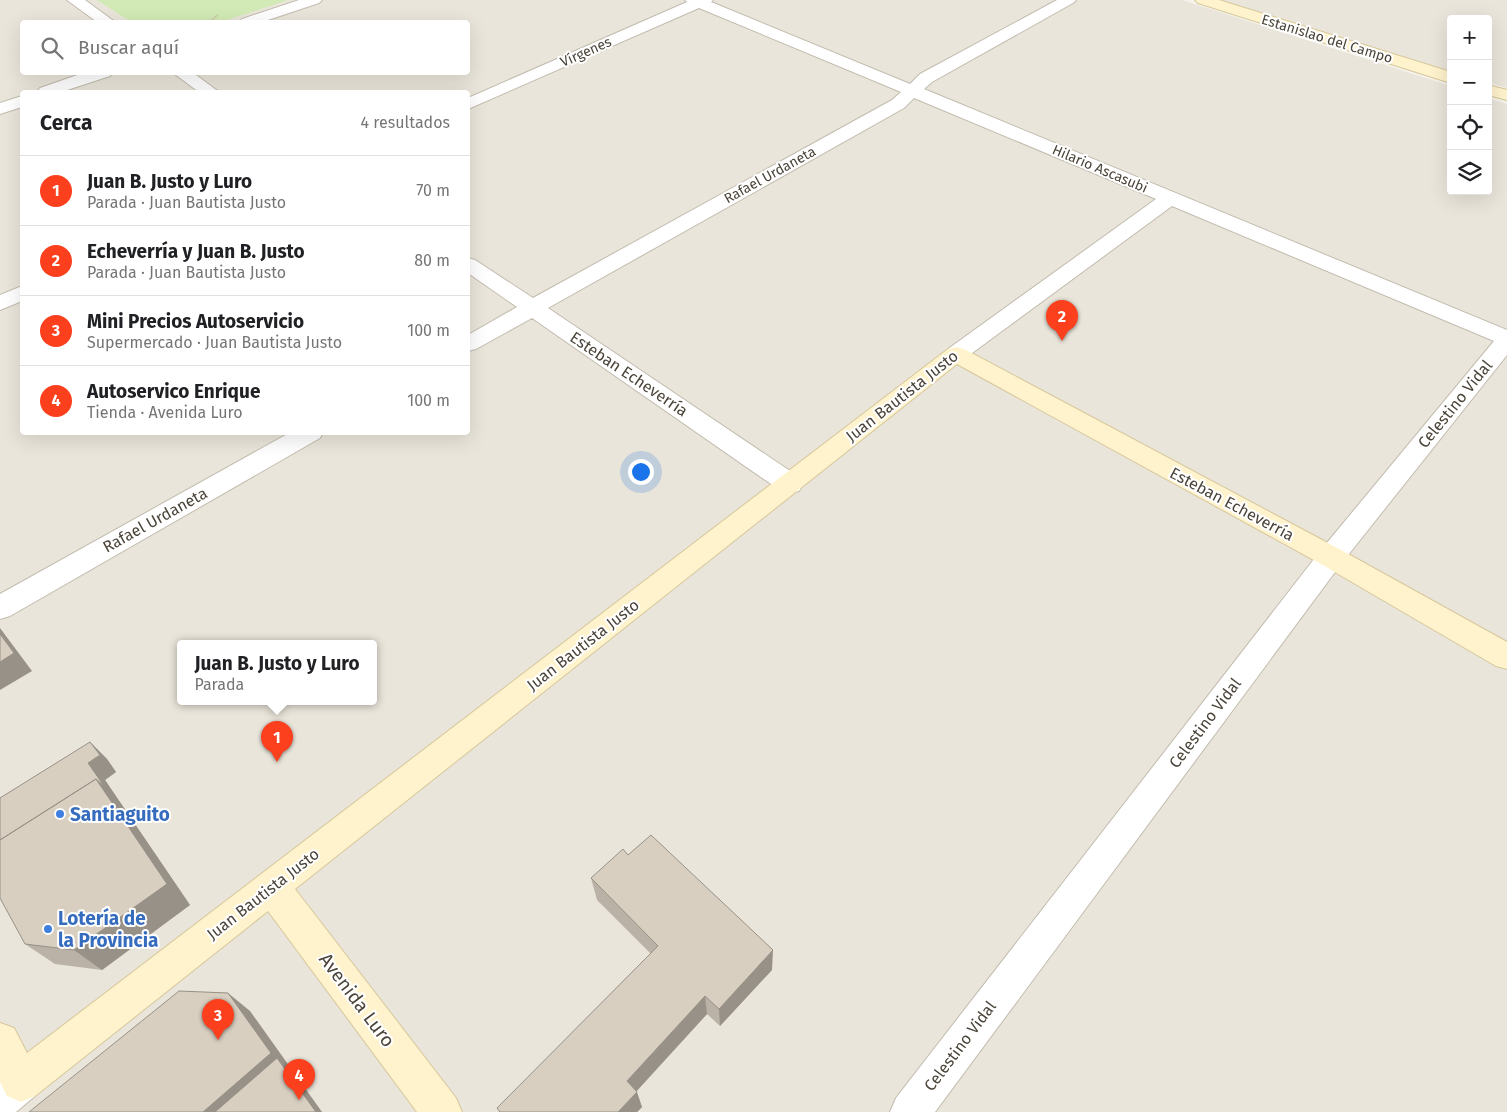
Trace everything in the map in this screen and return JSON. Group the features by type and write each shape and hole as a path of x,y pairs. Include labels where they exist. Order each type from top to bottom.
{"street":[{"path":"75,0 104,20"},
{"path":"254,20 314,0"},
{"name":"Rafael Urdaneta","path":"470,343 898,104 926,78 1068,0"},
{"name":"Estanislao del Campo","path":"1203,0 1447,77"},
{"name":"Hilario Ascasubi","path":"699,1 1507,339"},
{"name":"Vírgenes","path":"470,103 699,1"},
{"path":"52,90 95,75"},
{"path":"184,75 207,90"},
{"path":"1492,91 1507,96"},
{"path":"0,109 20,102"},
{"name":"Juan Bautista Justo","path":"11,1091 956,354 1172,198"},
{"name":"Esteban Echeverría","path":"470,265 790,484"},
{"path":"0,303 20,294"},
{"name":"Celestino Vidal","path":"910,1112 1331,557 1507,339"},
{"name":"Esteban Echeverría","path":"956,354 1331,557 1507,657"},
{"name":"Rafael Urdaneta","path":"0,608 306,435"},
{"name":"Avenida Luro","path":"272,887 442,1112"},
{"path":"0,1042 11,1091"}],"shaded area":[{"path":"0,0 1182,0 1447,85 1447,195 1492,195 1492,99 1507,104 1507,1112 0,1112"},
{"path":"1215,0 1507,0 1507,88 1492,83 1492,15 1447,15 1447,70"}],"green space":[{"path":"97,0 288,0 227,20 128,20"}],"building":[{"path":"0,634 14,653 0,662"},
{"path":"90,742 100,755 88,763 104,786 96,779 0,840 0,798"},
{"path":"96,779 167,884 74,950 25,944 0,898 0,840"},
{"path":"651,835 773,950 719,1009 705,996 627,1081 637,1092 618,1112 500,1112 497,1108 658,946 591,878 623,849 628,855"},
{"path":"179,991 228,993 271,1053 203,1112 29,1112"},
{"path":"277,1058 316,1112 215,1112"}],"place":[{"name":"Echeverría y Juan B. Justo","path":"1062,341"},
{"name":"Juan B. Justo y Luro","path":"277,762"},
{"name":"Santiaguito","path":"60,814"},
{"name":"Lotería de la Provincia","path":"48,929"},
{"name":"Mini Precios Autoservicio","path":"218,1040"},
{"name":"Autoservico Enrique","path":"299,1100"}]}
